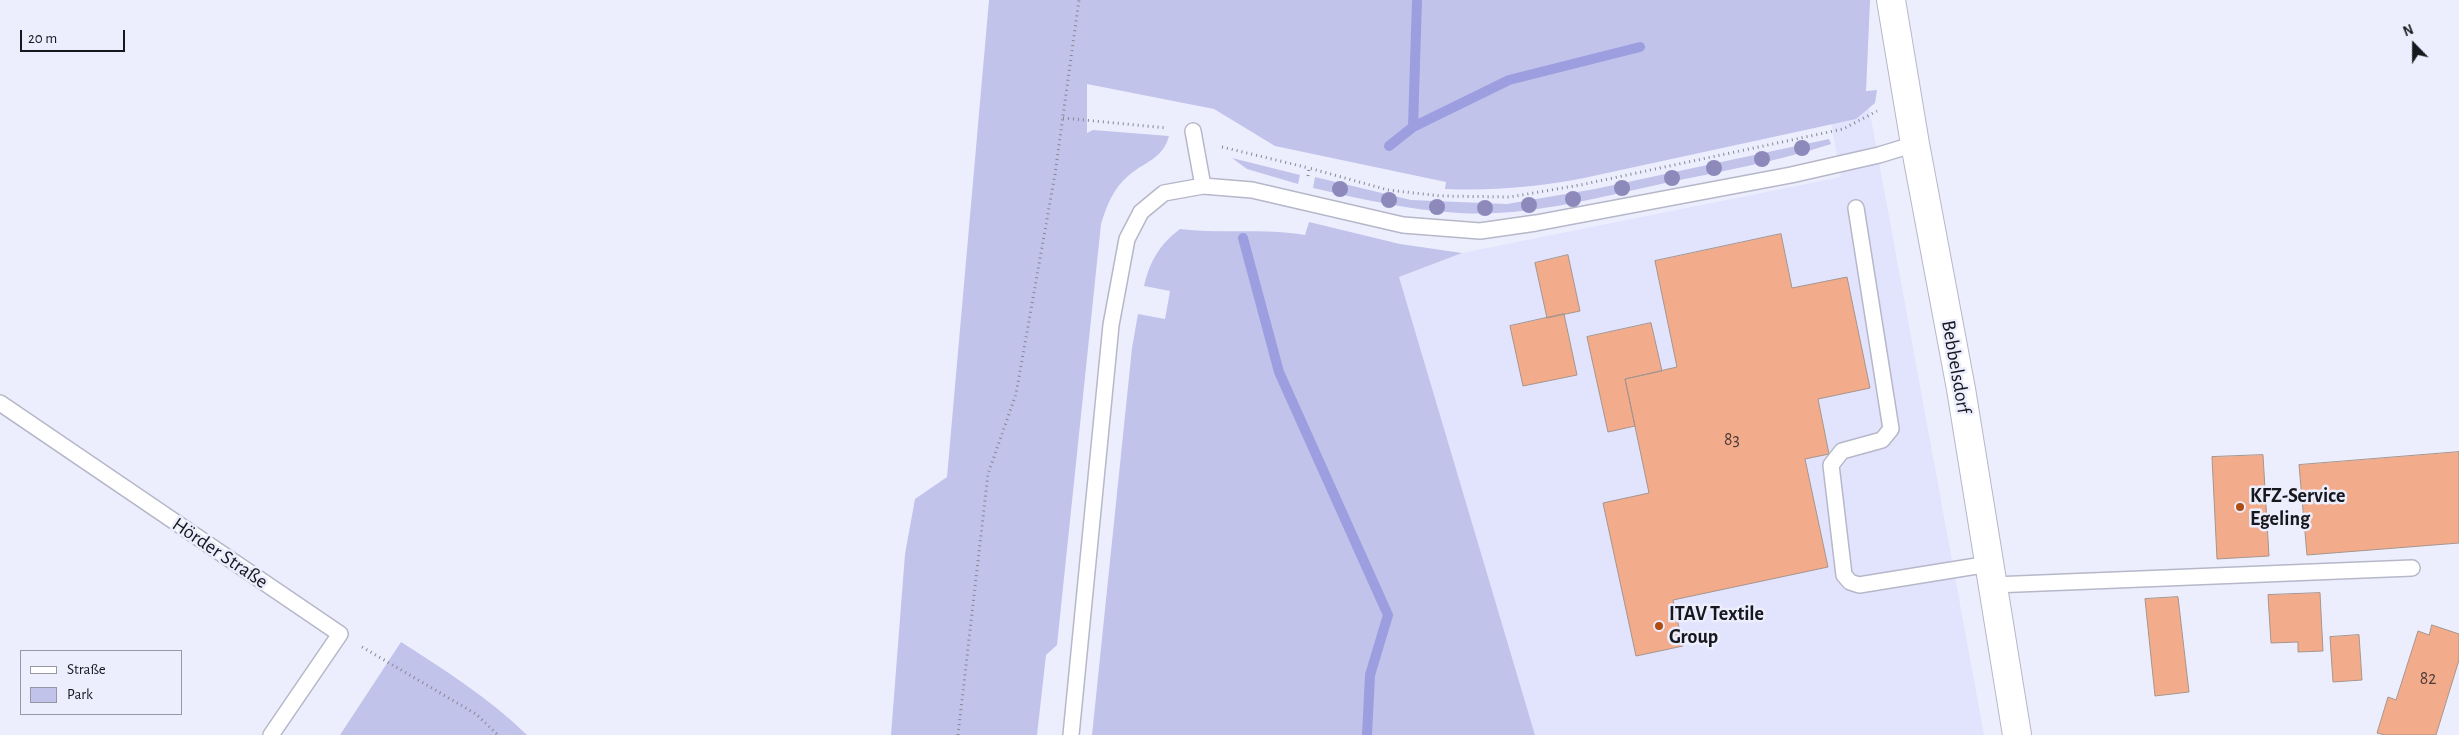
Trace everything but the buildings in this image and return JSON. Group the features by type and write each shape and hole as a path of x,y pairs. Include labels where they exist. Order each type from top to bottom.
{"street":[{"name":"Bebbelsdorf","path":"1890,0 1914,144 1961,389 2017,735"}],"lane":[{"path":"1193,131 1203,186"},
{"path":"1071,735 1111,325 1127,239 1141,212 1164,192 1203,186 1252,190 1403,225 1480,231 1536,223 1791,175 1879,155 1914,144"},
{"path":"1856,208 1891,429 1882,440 1842,451 1831,465 1844,575 1850,582 1859,585 1991,574 2412,568"},
{"name":"Hörder Straße","path":"0,403 340,634"},
{"path":"272,735 340,634"}],"path":[{"path":"958,735 988,474 1016,394 1063,118 1079,0"},
{"path":"1063,118 1193,131 1224,149 1309,168 1388,190 1441,196 1510,197 1580,185 1843,129 1879,110 1883,81 1904,76"},
{"path":"1302,202 1309,168"},
{"path":"340,634 476,714 498,735"}],"shaded area":[{"path":"1809,0 1870,0 1866,91 1984,735 1535,735 1399,277 1462,253 1841,177"}],"green space":[{"path":"989,0 1870,0 1866,91 1877,90 1875,103 1856,119 1567,181 1515,188 1445,189 1446,182 1275,146 1214,109 1087,84 1087,133 1093,130 1169,136 1158,155 1134,171 1118,186 1108,204 1101,224 1057,645 1046,655 1037,735 891,735 905,554 915,499 947,477"},
{"path":"1829,139 1831,144 1768,161 1561,205 1510,212 1459,213 1403,207 1313,188 1315,177 1411,200 1507,204 1595,189"},
{"path":"1232,158 1300,175 1298,184 1247,169"},
{"path":"1309,222 1400,244 1462,253 1399,277 1535,735 1092,735 1132,348 1138,314 1165,319 1170,291 1144,286 1152,261 1166,241 1180,229 1274,232 1305,235"},
{"path":"401,642 482,697 527,735 340,735"}],"waterway":[{"path":"1389,146 1413,127 1417,0"},
{"path":"1413,127 1509,80 1640,47"},
{"path":"1243,238 1279,372 1388,615 1370,675 1367,735"}],"place":[{"name":"KFZ-Service Egeling","path":"2240,507"},
{"name":"ITAV Textile Group","path":"1659,626"}]}
